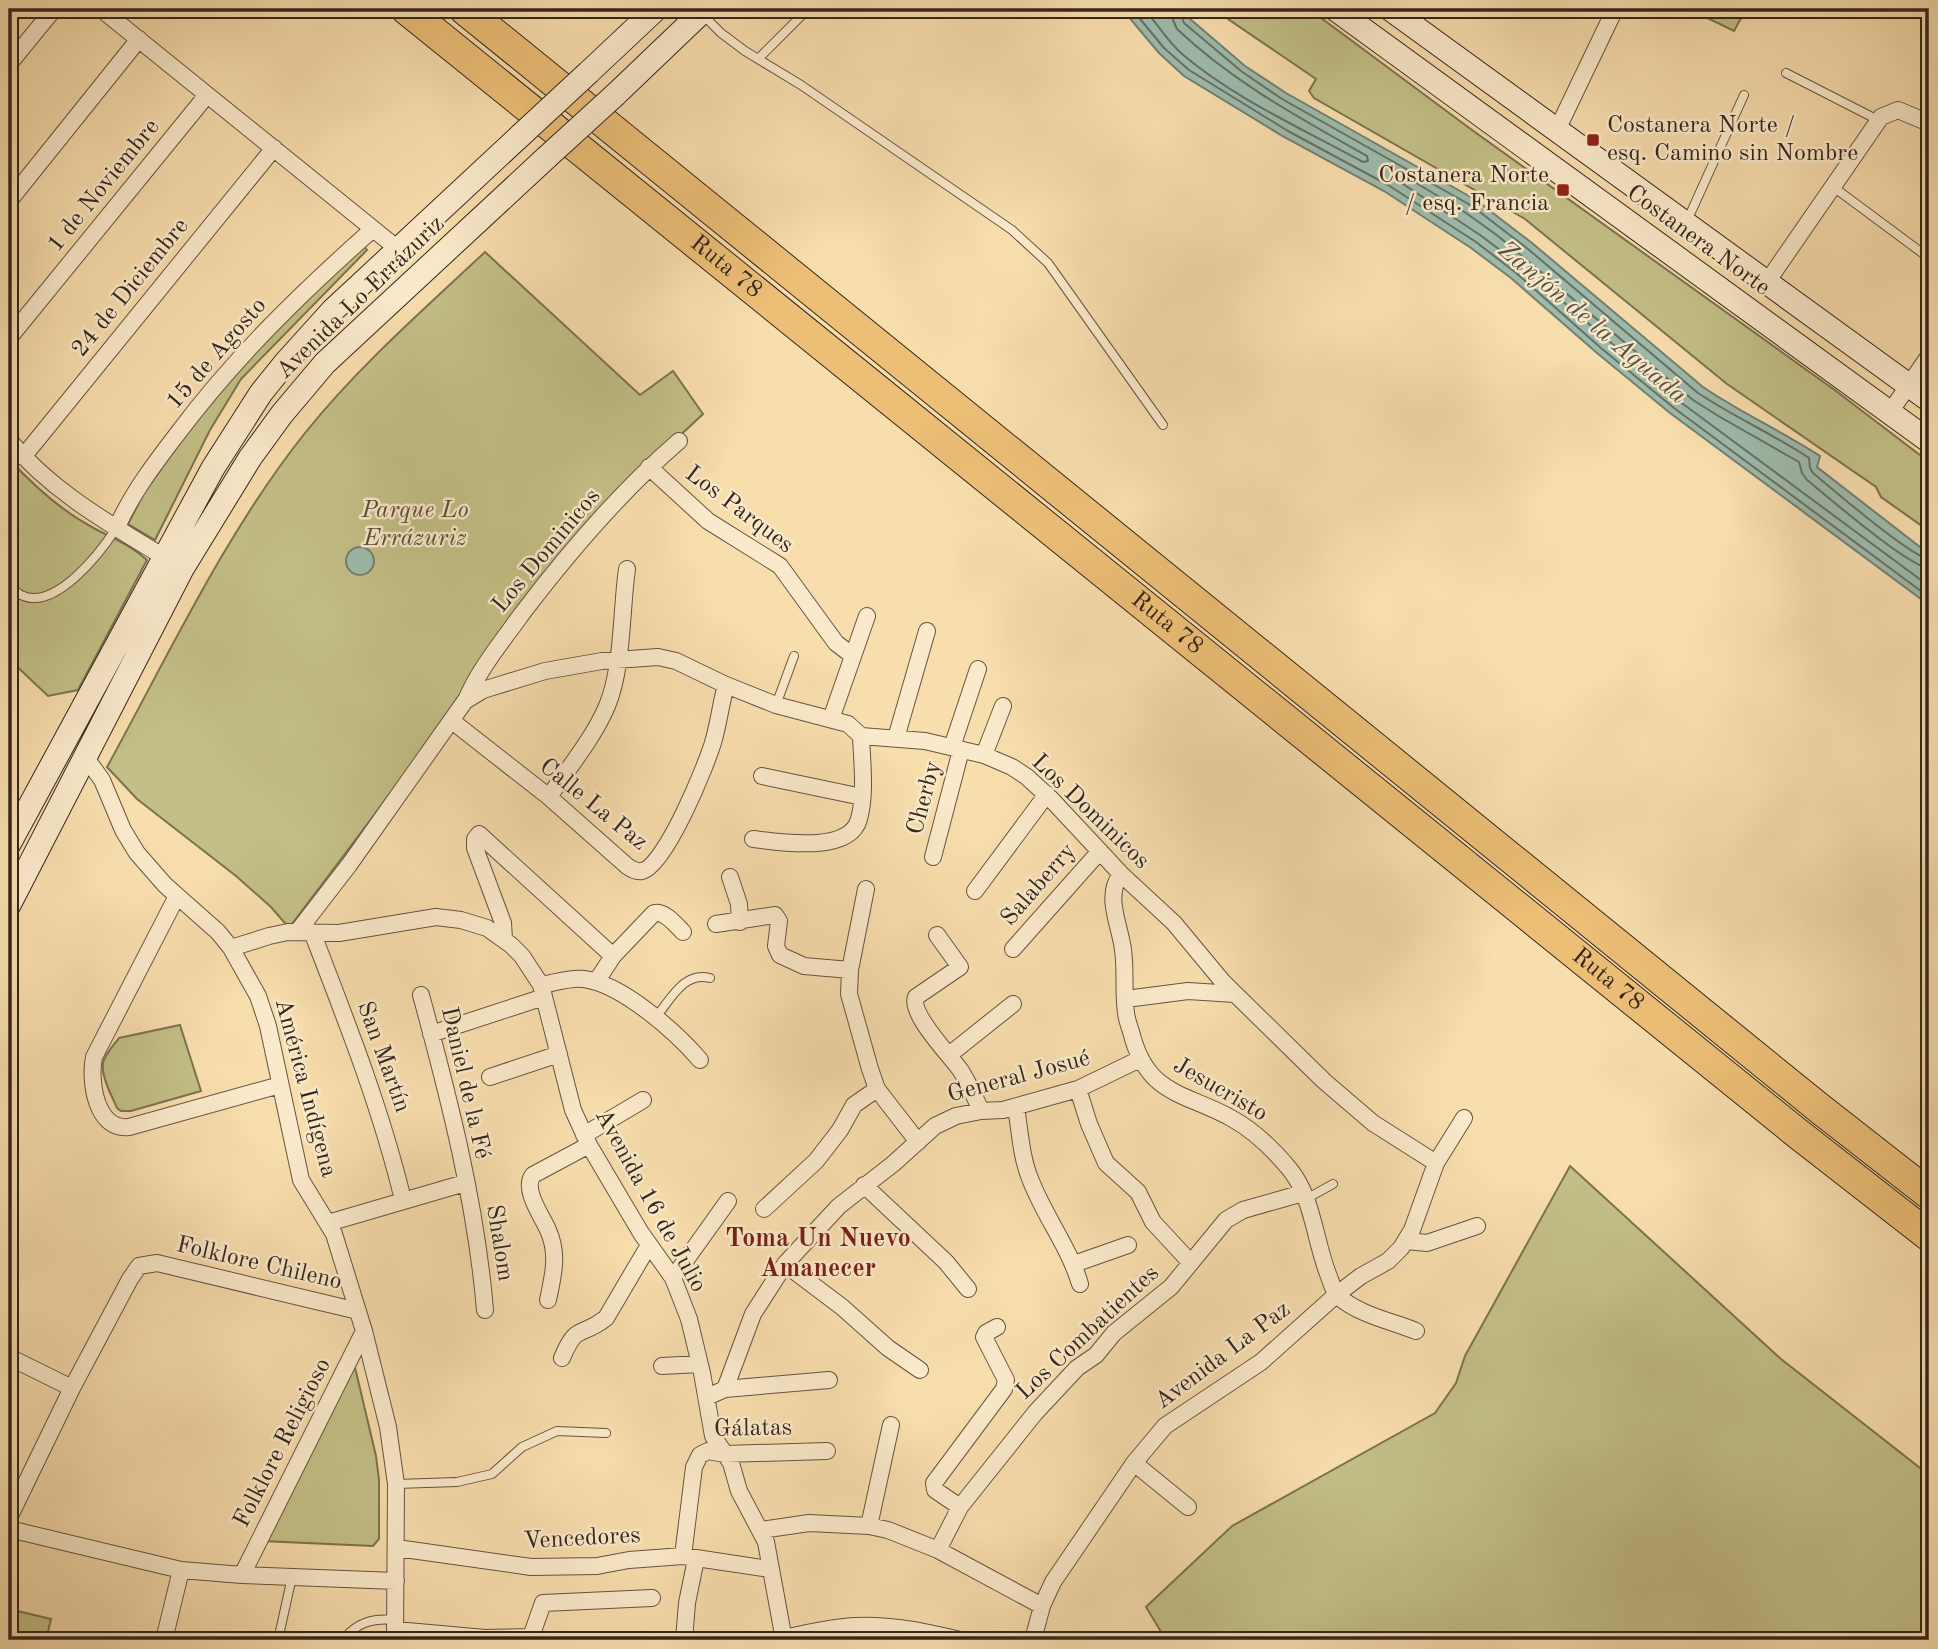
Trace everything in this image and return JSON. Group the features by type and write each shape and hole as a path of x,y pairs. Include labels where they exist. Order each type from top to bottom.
{"highway":[{"name":"Ruta 78","path":"406,9 1732,1081 1929,1236"},
{"name":"Ruta 78","path":"464,9 1929,1194"}],"main road":[{"name":"Avenida Lo Errázuriz","path":"9,844 228,442 261,393 332,311 656,9"},
{"name":"Costanera Norte","path":"1335,9 1929,441"},
{"name":"Costanera Norte","path":"1393,10 1929,400"},
{"name":"Avenida Lo Errázuriz","path":"9,905 182,569 250,458 282,414 349,339 703,11"}],"street":[{"path":"9,64 54,9"},
{"path":"102,9 398,249"},
{"path":"1557,130 1615,9"},
{"path":"9,201 139,39"},
{"name":"1 de Noviembre","path":"9,338 207,94"},
{"path":"1767,282 1878,120 1886,113 1898,110 1929,123"},
{"name":"24 de Diciembre","path":"23,457 274,148"},
{"name":"15 de Agosto","path":"117,527 140,485 219,381 279,316 373,229"},
{"path":"1890,412 1929,356"},
{"path":"9,440 23,457 71,499 164,557"},
{"name":"Los Dominicos","path":"305,932 349,865 452,721 478,673 540,591 649,467 679,441"},
{"name":"Los Parques","path":"649,467 708,521 780,566 836,643 853,656"},
{"path":"549,797 608,704 618,659 621,605 627,569"},
{"path":"831,719 867,616"},
{"path":"895,738 927,631"},
{"name":"Los Dominicos","path":"465,701 483,690 545,671 618,659 659,657 676,661 776,705 848,724 861,736 925,741 984,755 1027,777 1046,794 1121,874 1174,923 1235,994 1343,1098 1373,1123 1436,1163"},
{"name":"Cherby","path":"933,858 956,749 978,669"},
{"name":"Calle La Paz","path":"452,721 549,797 627,866 643,871 652,866 668,842 701,774 714,740 726,685"},
{"path":"984,755 1003,706"},
{"path":"753,839 795,844 820,843 850,834 859,820 862,797 861,736"},
{"name":"América Indígena","path":"86,758 102,780 130,842 177,896 218,932 231,948 258,996 268,1026 301,1180 334,1234 364,1331 388,1427 396,1484 396,1630"},
{"path":"762,776 862,797"},
{"path":"975,891 1046,794"},
{"path":"504,939 503,923 475,848 475,839 479,834 613,956"},
{"name":"Salaberry","path":"1013,949 1100,851"},
{"name":"Jesucristo","path":"1121,874 1115,882 1113,899 1124,953 1126,1013 1140,1059 1151,1074 1172,1091 1246,1127 1288,1167 1297,1178 1304,1196 1315,1239 1336,1295"},
{"path":"730,877 737,897 740,922"},
{"path":"866,889 850,970 849,994 877,1089 918,1142"},
{"path":"177,896 94,1057 92,1076 103,1114 113,1125 130,1127 280,1085"},
{"path":"596,982 613,956 654,913 664,915 683,932"},
{"path":"716,924 775,915 779,921 776,946 780,955 804,966 850,970"},
{"name":"Avenida 16 de Julio","path":"231,948 269,936 305,932 351,932 436,917 487,928 522,956 542,991 573,1110 586,1140 606,1177 673,1278 689,1319 713,1436 731,1462 746,1507 766,1542 784,1639"},
{"name":"San Martín","path":"305,932 385,1130 403,1199"},
{"path":"937,935 960,967 919,994 914,1002 927,1027 973,1091 981,1111"},
{"path":"431,1034 575,978 596,982 656,1017 683,1040 700,1060"},
{"path":"1126,999 1188,991 1235,994"},
{"name":"Daniel de la Fé","path":"421,995 465,1183"},
{"path":"949,1055 1013,1004"},
{"path":"490,1077 559,1055"},
{"name":"General Josué","path":"725,1389 753,1314 785,1264 830,1215 945,1120 981,1111 1016,1107 1078,1089 1140,1059"},
{"path":"764,1209 816,1161 840,1130 854,1105 877,1089"},
{"path":"1078,1089 1106,1163 1138,1192 1153,1222 1190,1262"},
{"path":"548,1300 555,1263 554,1252 528,1180 643,1100"},
{"path":"1016,1107 1030,1179 1074,1264 1080,1284"},
{"name":"Avenida La Paz","path":"1033,1640 1042,1606 1059,1573 1134,1463 1165,1426 1261,1362 1336,1295 1361,1276 1388,1262 1406,1241 1436,1163 1464,1118"},
{"path":"328,1223 465,1183"},
{"name":"Shalom","path":"465,1183 478,1241 485,1310"},
{"path":"864,1185 946,1262 968,1289"},
{"name":"Los Combatientes","path":"938,1550 960,1507 1014,1437 1077,1368 1096,1355 1114,1333 1171,1287 1231,1215 1304,1196"},
{"path":"673,1278 728,1201"},
{"path":"1406,1241 1427,1242 1477,1226"},
{"path":"562,1358 569,1341 578,1332 606,1318 649,1245"},
{"path":"1074,1264 1128,1245"},
{"name":"Folklore Chileno","path":"9,1518 72,1388 139,1266 157,1263 358,1311"},
{"path":"785,1264 888,1348 920,1370"},
{"path":"1336,1295 1354,1308 1416,1331"},
{"path":"960,1507 935,1490 934,1483 1004,1389 1006,1380 984,1337 997,1327"},
{"name":"Folklore Religioso","path":"242,1575 364,1331"},
{"path":"9,1357 72,1388"},
{"path":"662,1366 700,1364"},
{"path":"707,1397 725,1389 830,1380"},
{"path":"869,1526 891,1425"},
{"name":"Gálatas","path":"684,1640 697,1460 700,1455 708,1451 725,1454 827,1451"},
{"path":"1134,1463 1188,1507"},
{"path":"761,1530 809,1523 869,1526 902,1535 938,1550 1042,1606"},
{"path":"9,1529 181,1570 396,1581"},
{"name":"Vencedores","path":"397,1548 531,1567 597,1566 629,1560 689,1557 769,1569"},
{"path":"164,1640 181,1570"},
{"path":"396,1630 485,1638 528,1637 532,1634 544,1603 652,1598"},
{"path":"784,1639 830,1628 884,1626 960,1640"}],"lane":[{"path":"758,59 808,9"},
{"path":"703,11 721,33 801,85 1032,246 1048,263 1163,425"},
{"path":"1786,73 1878,120"},
{"path":"1686,223 1744,95"},
{"path":"1832,186 1929,258"},
{"path":"9,584 21,595 38,598 57,593 96,556 117,527"},
{"path":"776,705 794,656"},
{"path":"656,1017 687,980 700,976 710,978"},
{"path":"1304,1196 1333,1184"},
{"path":"396,1484 457,1482 492,1474 522,1447 557,1431 606,1433"},
{"path":"278,1640 292,1577"},
{"path":"343,1640 358,1626 372,1620 396,1630"}],"green space":[{"path":"1230,9 1309,9 1472,130 1836,391 1929,462 1929,531 1881,497 1876,487 1727,384 1525,219 1314,98 1309,91 1316,79 1228,19"},
{"path":"1689,9 1746,9 1734,31"},
{"path":"363,245 367,250 241,379 210,430 155,540 128,524 144,493 220,386"},
{"name":"Parque Lo Errázuriz","path":"485,252 640,395 673,371 703,414 614,497 289,928 271,907 236,876 137,799 107,767 199,596 276,471 347,385"},
{"path":"9,459 57,504 147,560 78,690 48,696 9,659"},
{"path":"180,1025 201,1091 131,1111 121,1111 117,1108 104,1074 103,1063 108,1053 119,1038"},
{"path":"1570,1166 1781,1359 1929,1475 1929,1640 1166,1640 1146,1607 1232,1526 1435,1413 1456,1383 1465,1356"},
{"path":"353,1359 376,1456 379,1480 379,1539 373,1546 262,1541"},
{"path":"9,1609 51,1619 46,1640 9,1640"}],"water":[{"name":"Zanjón de la Aguada","path":"1122,9 1192,9 1189,18 1245,66 1286,93 1476,200 1532,243 1703,387 1820,456 1817,467 1929,554 1929,605 1670,413 1511,278 1471,248 1384,191 1284,137 1184,76 1159,53"},
{"path":"360,547 370,551 374,561 370,571 360,575 350,571 346,561 350,551"}],"place":[{"name":"Costanera Norte / esq. Camino sin Nombre","path":"1593,140"},
{"name":"Costanera Norte / esq. Francia","path":"1563,190"}],"district":[{"name":"Toma Un Nuevo Amanecer","path":"818,1254"}]}
